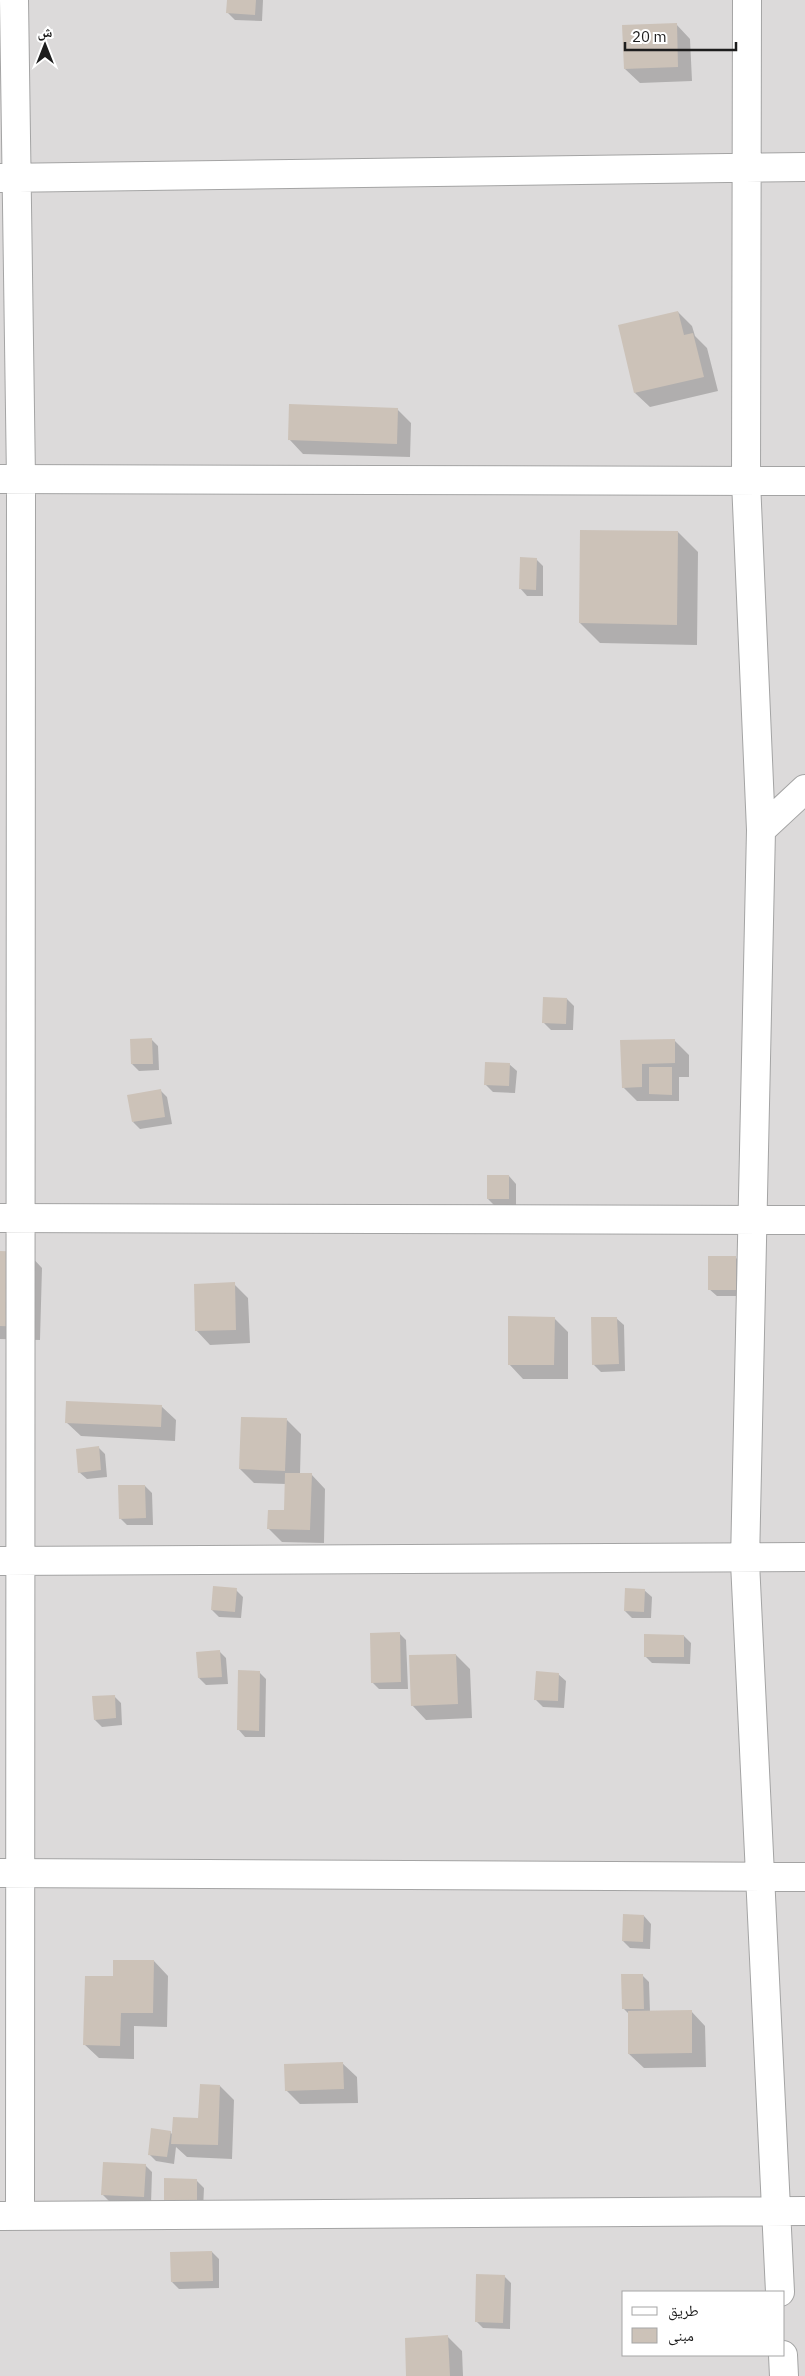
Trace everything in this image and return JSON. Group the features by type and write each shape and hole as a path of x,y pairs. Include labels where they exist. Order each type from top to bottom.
{"street":[{"path":"14,0 8,178 10,479 10,2216 805,2211"},
{"path":"747,0 746,481 761,830 745,1557 780,2291"},
{"path":"8,178 805,167"},
{"path":"10,479 805,481"},
{"path":"761,830 805,789"},
{"path":"10,1218 805,1220"},
{"path":"10,1561 805,1556"},
{"path":"10,1873 805,1877"},
{"path":"783,2356 784,2376"}],"shaded area":[{"path":"0,0 805,0 805,2376 0,2376"}],"building":[{"path":"227,0 256,0 255,15 226,13"},
{"path":"677,23 678,67 624,69 622,25"},
{"path":"678,311 684,335 693,333 704,377 634,393 618,325"},
{"path":"289,404 398,408 397,444 288,440"},
{"path":"580,530 678,531 677,625 579,623"},
{"path":"520,557 537,558 536,590 519,589"},
{"path":"543,997 567,998 566,1024 542,1023"},
{"path":"152,1038 153,1064 131,1064 130,1039"},
{"path":"675,1039 675,1063 642,1064 642,1087 622,1088 620,1040"},
{"path":"485,1062 510,1063 509,1086 484,1085"},
{"path":"649,1067 672,1067 672,1095 649,1094"},
{"path":"161,1089 165,1117 132,1122 127,1095"},
{"path":"487,1175 509,1175 509,1199 487,1199"},
{"path":"0,1251 28,1252 26,1327 0,1326"},
{"path":"708,1256 736,1256 736,1290 708,1290"},
{"path":"235,1282 236,1330 195,1331 194,1284"},
{"path":"508,1316 555,1317 554,1365 508,1365"},
{"path":"591,1317 617,1317 619,1364 592,1365"},
{"path":"66,1401 162,1405 161,1427 65,1423"},
{"path":"241,1417 287,1418 285,1471 239,1469"},
{"path":"99,1446 101,1470 78,1473 76,1449"},
{"path":"285,1473 312,1473 310,1530 267,1529 268,1510 284,1510"},
{"path":"118,1485 145,1485 146,1518 119,1519"},
{"path":"213,1586 237,1588 235,1612 211,1610"},
{"path":"625,1588 645,1589 644,1612 624,1611"},
{"path":"400,1632 401,1682 371,1683 370,1633"},
{"path":"644,1634 684,1635 684,1657 644,1657"},
{"path":"220,1650 222,1677 198,1678 196,1652"},
{"path":"456,1654 458,1704 411,1706 409,1655"},
{"path":"238,1670 260,1671 259,1731 237,1730"},
{"path":"536,1671 559,1673 558,1701 534,1700"},
{"path":"115,1695 116,1718 94,1720 92,1696"},
{"path":"623,1914 644,1915 643,1942 622,1941"},
{"path":"113,1960 154,1960 153,2013 121,2013 120,2046 83,2045 85,1976 113,1976"},
{"path":"621,1974 643,1974 644,2009 622,2009"},
{"path":"692,2010 692,2053 628,2054 628,2011"},
{"path":"343,2062 344,2089 285,2091 284,2064"},
{"path":"200,2084 220,2085 218,2145 171,2144 173,2117 198,2118"},
{"path":"151,2128 171,2131 167,2157 148,2155"},
{"path":"103,2162 146,2164 144,2197 101,2195"},
{"path":"164,2178 197,2179 197,2202 164,2201"},
{"path":"212,2251 213,2281 171,2282 170,2252"},
{"path":"476,2274 505,2275 503,2323 475,2322"},
{"path":"448,2335 450,2376 406,2376 405,2338"}]}
